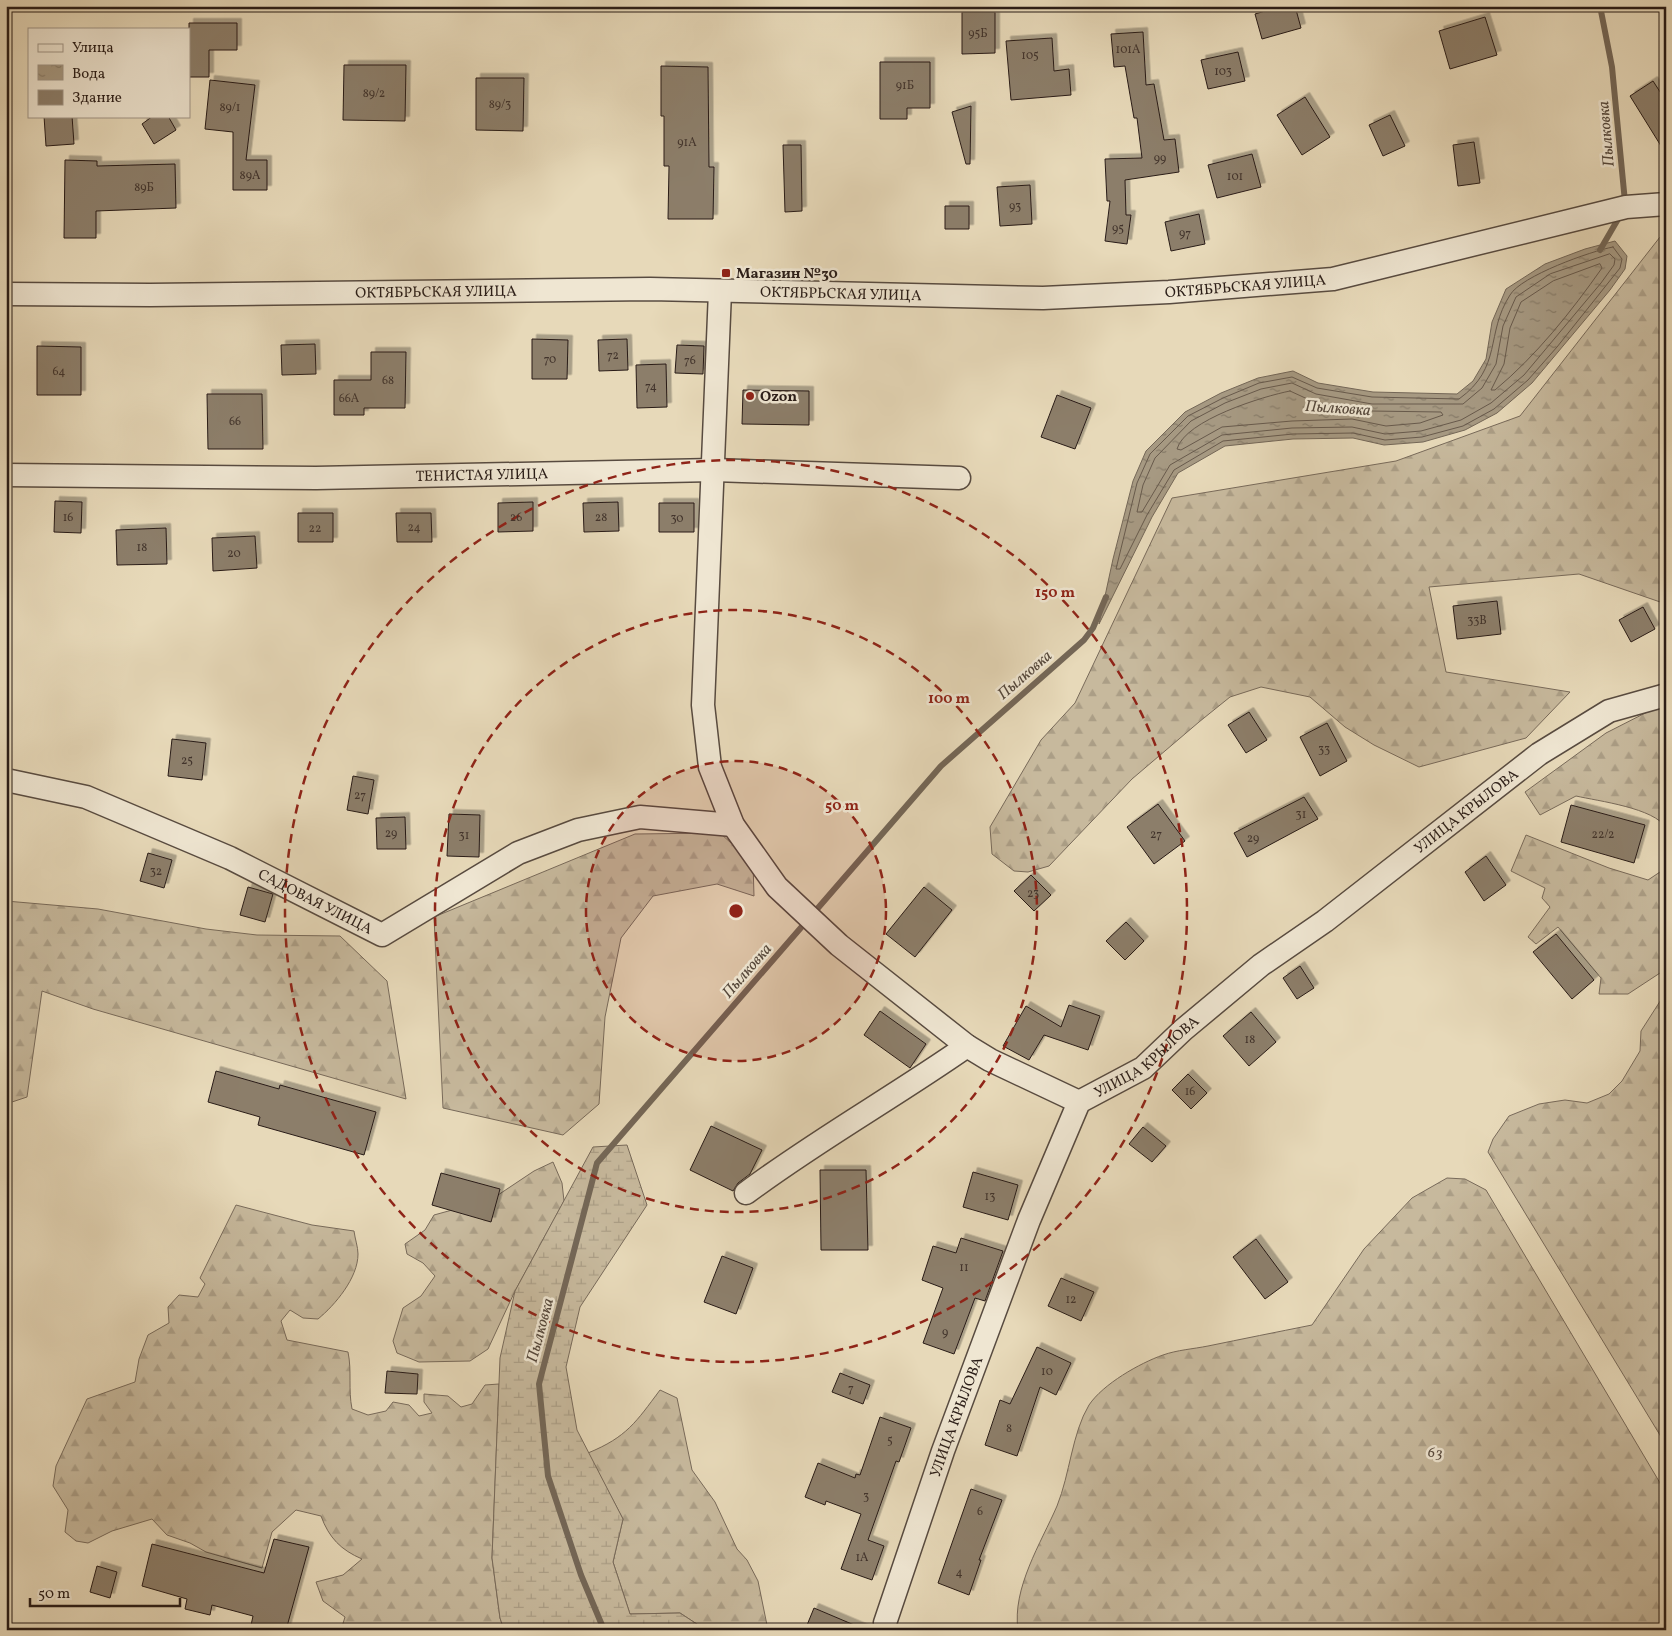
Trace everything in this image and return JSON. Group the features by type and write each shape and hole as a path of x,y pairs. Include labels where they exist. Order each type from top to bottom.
{"street":[{"name":"ОКТЯБРЬСКАЯ УЛИЦА","path":"6,294 150,296 650,289 1043,298 1169,292 1333,279 1626,207 1666,204"},
{"path":"720,291 703,705 710,767 733,825 777,887 839,945 967,1046 990,1060 1078,1102"},
{"name":"ТЕНИСТАЯ УЛИЦА","path":"6,475 316,478 714,470 959,478"},
{"name":"УЛИЦА КРЫЛОВА","path":"885,1623 943,1451 1029,1220 1078,1102 1143,1068 1183,1030 1261,965 1325,921 1539,754 1609,711 1666,695"},
{"name":"САДОВАЯ УЛИЦА","path":"6,780 86,797 230,858 382,935 518,853 578,830 640,817 733,825"},
{"path":"746,1193 795,1156 870,1111 967,1046"}],"green space":[{"path":"1666,234 1666,604 1579,574 1429,587 1446,672 1570,692 1526,738 1419,767 1374,745 1345,727 1310,697 1261,687 1230,697 1199,722 1132,779 1049,866 1028,872 1014,871 992,854 990,827 1041,740 1075,703 1172,498 1396,461 1520,416 1660,237"},
{"path":"1659,706 1666,708 1666,828 1660,821 1638,810 1576,796 1540,815 1525,792 1606,733"},
{"path":"720,833 753,863 754,896 717,884 653,896 621,938 605,1017 599,1104 563,1135 443,1108 434,917 635,834"},
{"path":"1526,835 1609,868 1648,880 1666,868 1666,974 1660,973 1628,994 1599,994 1601,978 1558,927 1536,944 1528,937 1550,907 1542,898 1545,888 1511,871"},
{"path":"6,901 98,909 206,929 257,935 340,936 387,981 406,1099 93,1009 42,991 27,1097 6,1104"},
{"path":"1666,992 1666,1445 1488,1152 1493,1139 1509,1116 1539,1104 1565,1100 1587,1103 1609,1094 1622,1081 1640,1051 1641,1031"},
{"path":"627,1145 647,1205 580,1307 566,1367 577,1430 623,1519 613,1562 630,1614 680,1613 706,1630 504,1630 500,1618 492,1558 500,1358 515,1291 593,1147"},
{"path":"553,1162 562,1183 564,1201 515,1291 488,1349 470,1361 419,1362 397,1353 393,1341 403,1308 421,1296 435,1276 423,1263 407,1254 405,1244 425,1230 434,1215 492,1199 534,1171"},
{"name":"63","path":"1447,1178 1465,1179 1486,1190 1666,1493 1666,1630 1018,1630 1017,1614 1023,1582 1057,1506 1083,1416 1095,1397 1123,1375 1163,1355 1312,1325 1364,1249 1412,1198"},
{"path":"236,1205 312,1225 354,1231 358,1251 357,1263 350,1281 338,1299 318,1319 303,1318 290,1310 281,1321 287,1340 348,1352 352,1409 368,1415 386,1411 393,1402 409,1405 419,1416 432,1413 424,1402 424,1394 448,1396 461,1407 472,1404 485,1385 499,1384 492,1558 500,1618 504,1630 341,1630 345,1617 323,1601 316,1582 343,1575 362,1559 348,1552 332,1537 321,1516 296,1510 272,1532 262,1568 206,1552 190,1543 167,1535 152,1519 112,1531 88,1543 76,1541 65,1532 68,1510 53,1486 56,1466 87,1399 135,1382 139,1359 148,1335 169,1323 168,1307 179,1295 198,1297 205,1284 200,1278"},
{"path":"660,1390 677,1398 692,1470 715,1502 737,1549 747,1560 758,1581 768,1630 706,1630 680,1613 630,1614 613,1562 623,1519 588,1453 612,1441 630,1428"}],"water":[{"path":"1615,241 1627,256 1625,269 1610,290 1532,383 1497,413 1465,430 1423,442 1384,445 1353,438 1293,439 1225,446 1178,473 1152,517 1099,624 1133,481 1146,451 1185,412 1221,393 1258,378 1293,371 1318,383 1373,392 1457,394 1473,381 1486,359 1492,322 1506,289 1545,264 1585,249"}],"building":[{"path":"1282,6 1295,6 1301,28 1262,39 1255,14"},
{"path":"962,12 995,12 995,53 962,54"},
{"path":"1485,17 1497,55 1450,69 1439,31"},
{"path":"189,23 237,23 237,50 209,50 209,77 190,77"},
{"path":"1143,32 1146,85 1154,84 1164,140 1175,139 1179,172 1125,180 1126,215 1131,215 1127,244 1105,241 1110,201 1107,201 1105,159 1142,158 1137,118 1134,118 1125,66 1114,67 1111,34"},
{"path":"1052,38 1054,71 1069,69 1071,95 1011,100 1006,41"},
{"path":"1238,52 1245,81 1208,89 1201,60"},
{"path":"880,62 930,62 930,108 907,108 907,119 880,119"},
{"path":"344,65 406,65 405,121 343,120"},
{"path":"661,66 708,67 709,167 714,167 713,219 668,219 669,166 664,166"},
{"path":"476,78 524,78 523,131 476,130"},
{"path":"210,80 255,85 246,160 267,160 267,190 233,190 233,132 205,129"},
{"path":"1653,81 1666,101 1666,154 1630,96"},
{"path":"1305,97 1330,137 1302,155 1277,115"},
{"path":"971,106 970,164 966,164 952,112"},
{"path":"1390,115 1405,146 1383,156 1369,125"},
{"path":"44,118 72,118 74,144 46,146"},
{"path":"150,118 169,118 176,130 154,144 142,124"},
{"path":"1474,142 1480,183 1458,186 1453,145"},
{"path":"783,145 801,145 802,211 785,212"},
{"path":"1252,154 1261,187 1217,198 1208,165"},
{"path":"65,160 97,161 97,166 175,164 176,208 96,211 96,238 64,238"},
{"path":"1030,185 1032,224 1000,226 997,187"},
{"path":"945,206 969,206 969,229 945,229"},
{"path":"1199,214 1205,244 1171,251 1165,222"},
{"path":"532,339 568,340 567,379 532,379"},
{"path":"627,339 628,370 599,371 598,340"},
{"path":"315,344 316,374 282,375 281,345"},
{"path":"677,345 704,346 703,374 675,373"},
{"path":"37,346 81,347 81,395 37,395"},
{"path":"371,352 406,352 405,408 364,408 364,415 334,415 334,380 371,380"},
{"path":"666,364 667,407 637,408 636,365"},
{"path":"743,390 809,391 809,425 742,424"},
{"path":"207,394 262,394 263,449 208,449"},
{"path":"1057,395 1091,408 1075,449 1041,437"},
{"path":"55,501 82,502 81,533 54,532"},
{"path":"533,502 533,531 498,532 498,503"},
{"path":"618,502 619,531 584,532 583,503"},
{"path":"659,503 694,503 694,532 659,532"},
{"path":"298,513 333,513 333,542 298,542"},
{"path":"396,513 431,513 432,542 397,542"},
{"path":"166,528 167,564 117,565 116,530"},
{"path":"255,536 257,568 213,571 212,538"},
{"path":"1497,601 1501,634 1457,639 1453,606"},
{"path":"1643,607 1655,629 1631,642 1619,620"},
{"path":"1249,712 1267,740 1246,753 1228,725"},
{"path":"1327,723 1347,761 1320,776 1300,737"},
{"path":"172,739 206,743 202,780 168,776"},
{"path":"353,776 374,780 368,814 347,810"},
{"path":"1304,797 1318,819 1247,857 1234,833"},
{"path":"1158,804 1185,841 1154,864 1127,827"},
{"path":"1571,805 1645,825 1634,863 1561,842"},
{"path":"449,814 480,815 479,857 447,856"},
{"path":"405,817 406,849 377,849 376,818"},
{"path":"148,853 172,860 164,888 140,881"},
{"path":"1486,856 1506,885 1484,901 1465,872"},
{"path":"1031,875 1051,895 1034,911 1014,891"},
{"path":"248,887 273,894 265,922 240,915"},
{"path":"924,887 952,910 915,957 886,934"},
{"path":"1126,922 1144,941 1125,960 1106,941"},
{"path":"1556,934 1594,980 1572,999 1533,952"},
{"path":"1300,966 1314,988 1297,999 1283,978"},
{"path":"1069,1005 1100,1016 1088,1050 1044,1035 1029,1060 1003,1046 1026,1006 1061,1027"},
{"path":"880,1011 926,1044 910,1068 864,1035"},
{"path":"1251,1012 1276,1042 1249,1066 1223,1036"},
{"path":"216,1071 279,1089 280,1085 376,1112 364,1155 258,1125 260,1117 208,1102"},
{"path":"1188,1074 1207,1093 1191,1109 1172,1090"},
{"path":"711,1126 762,1150 750,1174 738,1183 733,1191 690,1170"},
{"path":"1143,1127 1166,1146 1152,1162 1129,1144"},
{"path":"820,1170 866,1170 868,1250 821,1250"},
{"path":"973,1172 1018,1185 1008,1220 963,1207"},
{"path":"441,1173 500,1189 491,1222 432,1205"},
{"path":"961,1238 1003,1251 985,1301 975,1298 954,1354 923,1343 943,1288 922,1280 933,1246 956,1253"},
{"path":"1256,1239 1288,1282 1265,1299 1233,1257"},
{"path":"722,1256 753,1268 736,1314 704,1302"},
{"path":"1061,1278 1094,1292 1081,1321 1048,1306"},
{"path":"1037,1347 1071,1363 1056,1395 1040,1387 1017,1456 985,1445 1000,1400 1010,1404"},
{"path":"387,1371 418,1374 417,1394 385,1393"},
{"path":"840,1373 870,1385 863,1404 832,1392"},
{"path":"880,1417 911,1428 899,1462 896,1461 868,1540 884,1546 872,1580 841,1569 861,1514 826,1501 825,1505 805,1497 818,1463 855,1478 856,1474 860,1475"},
{"path":"971,1489 1002,1500 979,1560 981,1560 969,1595 938,1583"},
{"path":"274,1539 309,1547 286,1630 250,1630 253,1616 212,1605 210,1615 185,1609 187,1599 142,1586 152,1544 264,1573"},
{"path":"97,1566 117,1572 110,1598 90,1592"},
{"path":"814,1608 866,1630 805,1630"}],"waterway":[{"name":"Пылковка","path":"1600,6 1612,67 1625,202"},
{"name":"Пылковка","path":"1600,250 1621,214"},
{"name":"Пылковка","path":"604,1630 581,1575 548,1476 539,1384 597,1163 941,766 1084,640 1093,628 1106,597"}],"place":[{"name":"Магазин №30","path":"726,273"},
{"name":"Ozon","path":"750,396"}]}
